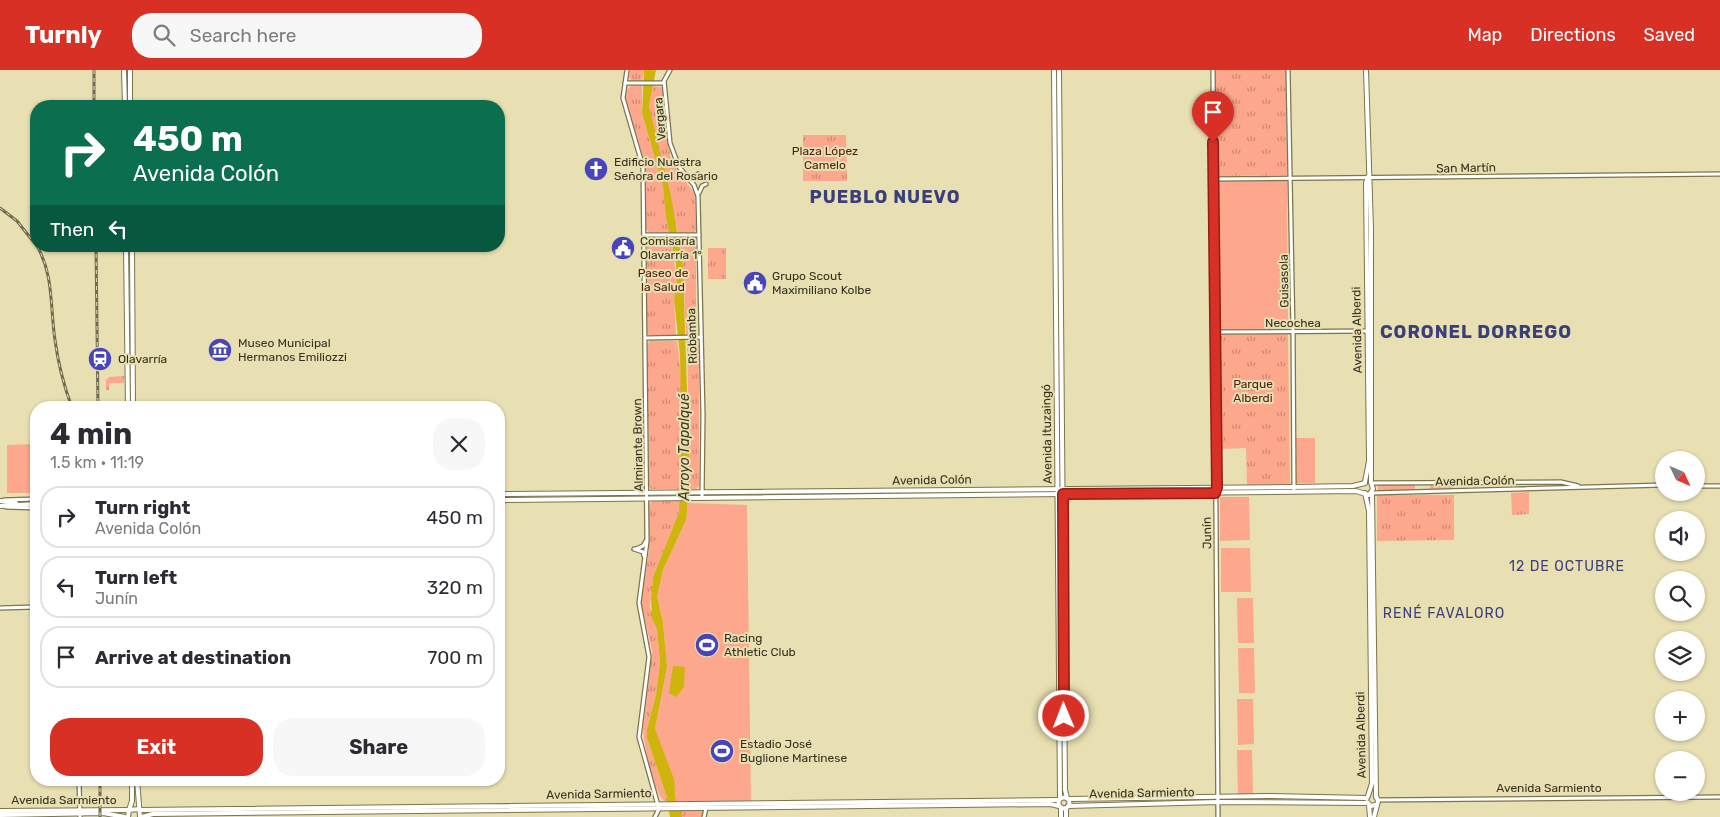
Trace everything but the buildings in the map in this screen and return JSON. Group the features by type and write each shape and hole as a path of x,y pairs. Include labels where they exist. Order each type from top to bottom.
{"main road":[{"path":"124,70 125,100"},
{"path":"130,70 130,100"},
{"name":"Avenida Ituzaingó","path":"1054,70 1065,790 1067,807"},
{"name":"Avenida Ituzaingó","path":"1060,70 1060,807"},
{"name":"Avenida Alberdi","path":"1366,70 1368,177 1366,183 1377,798"},
{"path":"126,252 128,401"},
{"path":"132,252 133,401"},
{"name":"Avenida Alberdi","path":"1369,330 1368,461 1365,493 1369,511 1372,782 1368,801 1372,817"},
{"name":"Avenida Colón","path":"505,500 1353,486 1372,482"},
{"name":"Avenida Colón","path":"505,494 1060,491 1372,493"},
{"path":"0,501 30,504"},
{"path":"0,507 26,504"},
{"path":"127,817 132,801 132,786"},
{"path":"137,786 141,817"},
{"name":"Avenida Sarmiento","path":"707,806 1067,798 1368,801"},
{"path":"1368,801 1377,798"},
{"path":"1368,801 1375,805 1377,798"},
{"name":"Avenida Sarmiento","path":"141,817 153,814 661,809 699,806 1050,804 1067,807 1218,799"},
{"name":"Avenida Sarmiento","path":"0,815 129,810 657,803 699,806"},
{"name":"Avenida Alberdi","path":"1372,817 1375,805"},
{"path":"1060,807 1061,817"},
{"path":"1066,817 1067,807"},
{"name":"Avenida Sarmiento","path":"0,811 103,813 127,817"}],"street":[{"name":"Almirante Brown","path":"627,70 623,98 643,163 648,498 644,566 639,603 649,654 639,737 657,803 661,809"},
{"path":"624,83 664,83 670,70"},
{"name":"Junín","path":"1213,70 1218,817"},
{"name":"Guisasola","path":"1288,70 1294,492"},
{"name":"Vergara","path":"664,83 672,150 680,170 688,178"},
{"path":"688,178 694,178 698,174"},
{"name":"San Martín","path":"1213,179 1720,174"},
{"name":"Riobamba","path":"688,178 694,185 698,196 703,431 702,497"},
{"path":"698,196 702,186 706,184"},
{"path":"644,235 699,235"},
{"name":"Necochea","path":"1215,332 1369,330"},
{"path":"646,338 700,337"},
{"name":"Avenida Colón","path":"1372,482 1561,482 1578,486"},
{"name":"Avenida Colón","path":"1372,493 1517,491 1578,486 1655,485"},
{"path":"1705,486 1720,486"},
{"path":"0,501 30,499"},
{"path":"0,507 30,508"},
{"path":"644,566 643,552 634,549 643,546 646,535"},
{"path":"0,608 30,607"},
{"path":"79,786 80,813"},
{"name":"Avenida Sarmiento","path":"1377,798 1720,797"},
{"path":"704,817 707,806"},
{"path":"655,817 661,809"}],"green space":[{"path":"630,70 644,70 642,81 632,81 629,78"},
{"path":"1215,70 1286,70 1287,175 1216,176"},
{"path":"631,86 642,86 642,113 663,186 670,233 649,232 646,229 645,163 625,99 625,91"},
{"path":"653,86 661,87 664,92 667,138 671,159 695,194 696,231 694,233 678,233 649,106"},
{"name":"Plaza López Camelo","path":"803,135 846,135 847,181 803,181"},
{"path":"1216,180 1287,180 1288,328 1217,330"},
{"name":"Paseo de la Salud","path":"650,238 671,238 677,281 674,299 676,335 649,335 647,333 647,241"},
{"path":"679,238 696,241 696,331 694,335 686,335 683,266"},
{"path":"708,248 726,248 726,279 708,279"},
{"name":"Parque Alberdi","path":"1288,333 1290,484 1247,485 1246,448 1218,449 1217,334"},
{"path":"650,341 677,341 681,377 679,489 651,489 649,486 647,345"},
{"path":"687,341 695,341 699,345 699,486 696,489 690,489"},
{"path":"124,376 124,383 109,383 109,390 106,390 106,380 109,377"},
{"path":"1295,438 1315,438 1315,483 1295,483"},
{"path":"30,444 30,493 7,493 7,445"},
{"path":"1378,485 1415,485 1415,490 1378,491"},
{"path":"1430,485 1453,485 1453,490 1430,490"},
{"path":"1529,492 1529,514 1512,515 1511,493"},
{"path":"1377,495 1454,495 1454,540 1377,541"},
{"path":"1220,497 1249,497 1250,540 1220,541"},
{"path":"653,501 679,501 679,512 653,577 650,607 657,629 660,662 656,695 647,729 647,738 668,801 664,801 656,788 647,756 643,729 652,651 641,602 649,551 649,504"},
{"name":"Racing Athletic Club","path":"688,503 747,505 751,803 676,801 676,795 655,729 667,667 663,622 657,597 663,570 686,520"},
{"path":"1221,548 1250,548 1251,592 1221,592"},
{"path":"1237,598 1253,598 1254,643 1238,643"},
{"path":"1238,648 1254,648 1255,693 1239,693"},
{"path":"1237,699 1253,699 1254,744 1238,745"},
{"path":"1237,750 1252,750 1253,795 1238,795"},
{"path":"682,810 702,810 704,813 703,817 682,817"}],"water":[{"name":"Arroyo Tapalqué","path":"644,70 656,70 649,106 671,196 683,266 690,483 686,520 663,570 657,597 663,622 667,667 655,729 674,779 676,801 682,810 682,817 670,817 667,798 647,738 647,729 656,695 660,662 657,629 652,619 653,577 679,512 681,413 680,356 674,299 677,281 676,264 666,217 663,186 642,113"},
{"path":"673,666 685,667 684,687 676,697 669,693"}],"railway":[{"path":"94,70 94,100"},
{"path":"0,208 17,221 30,237"},
{"path":"40,252 49,280 53,328 58,357 70,401"},
{"path":"96,252 98,401"},
{"path":"100,786 100,817"}],"place":[{"name":"Edificio Nuestra Señora del Rosario","path":"596,169"},
{"name":"Comisaría Olavarría 1°","path":"623,248"},
{"name":"Grupo Scout Maximiliano Kolbe","path":"755,283"},
{"name":"Museo Municipal Hermanos Emiliozzi","path":"220,350"},
{"name":"Olavarría","path":"100,359"},
{"name":"Racing Athletic Club","path":"707,645"},
{"name":"Estadio José Buglione Martinese","path":"722,751"}],"district":[{"name":"PUEBLO NUEVO","path":"885,197"},
{"name":"CORONEL DORREGO","path":"1476,332"},
{"name":"12 DE OCTUBRE","path":"1567,566"},
{"name":"RENÉ FAVALORO","path":"1444,613"}],"route":[{"path":"1064,716 1063,494 1215,493 1217,487 1213,142"}]}
